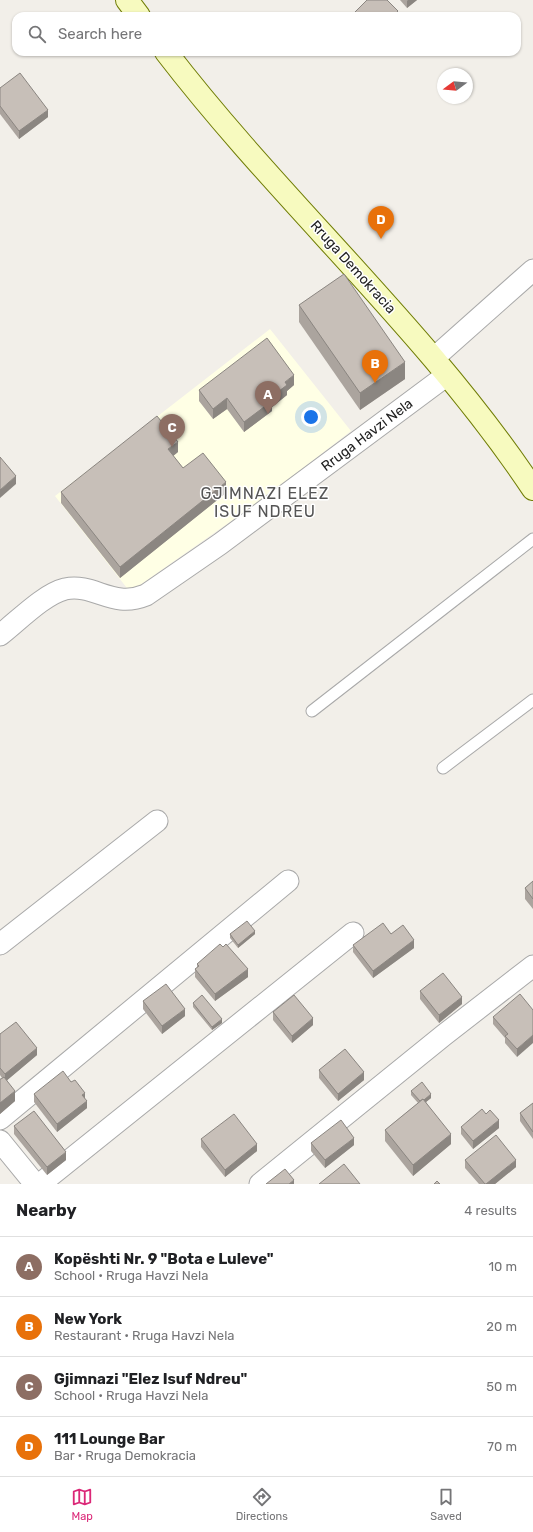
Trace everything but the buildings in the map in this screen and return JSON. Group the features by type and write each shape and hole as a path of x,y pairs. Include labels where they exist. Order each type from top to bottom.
{"main road":[{"path":"127,0 136,12"},
{"name":"Rruga Demokracia","path":"169,56 198,94 250,154 384,300 491,430 533,489"}],"street":[{"name":"Rruga Havzi Nela","path":"0,635 41,603 66,589 80,588 120,599 134,600 146,594 220,544 440,367 533,270"},
{"path":"0,944 157,821"},
{"path":"0,1119 288,881"},
{"path":"40,1184 353,933"},
{"path":"260,1184 444,1035 533,966"},
{"path":"0,1142 35,1184"}],"lane":[{"path":"312,711 533,539"},
{"path":"443,768 533,700"}],"shaded area":[{"path":"270,329 351,431 264,498 130,592 55,496"}],"place":[{"name":"111 Lounge Bar","path":"381,239"},
{"name":"New York","path":"375,383"},
{"name":"Kopështi Nr. 9 \"Bota e Luleve\"","path":"268,414"},
{"name":"Gjimnazi \"Elez Isuf Ndreu\"","path":"172,447"}],"district":[{"name":"GJIMNAZI ELEZ ISUF NDREU","path":"265,502"}]}
